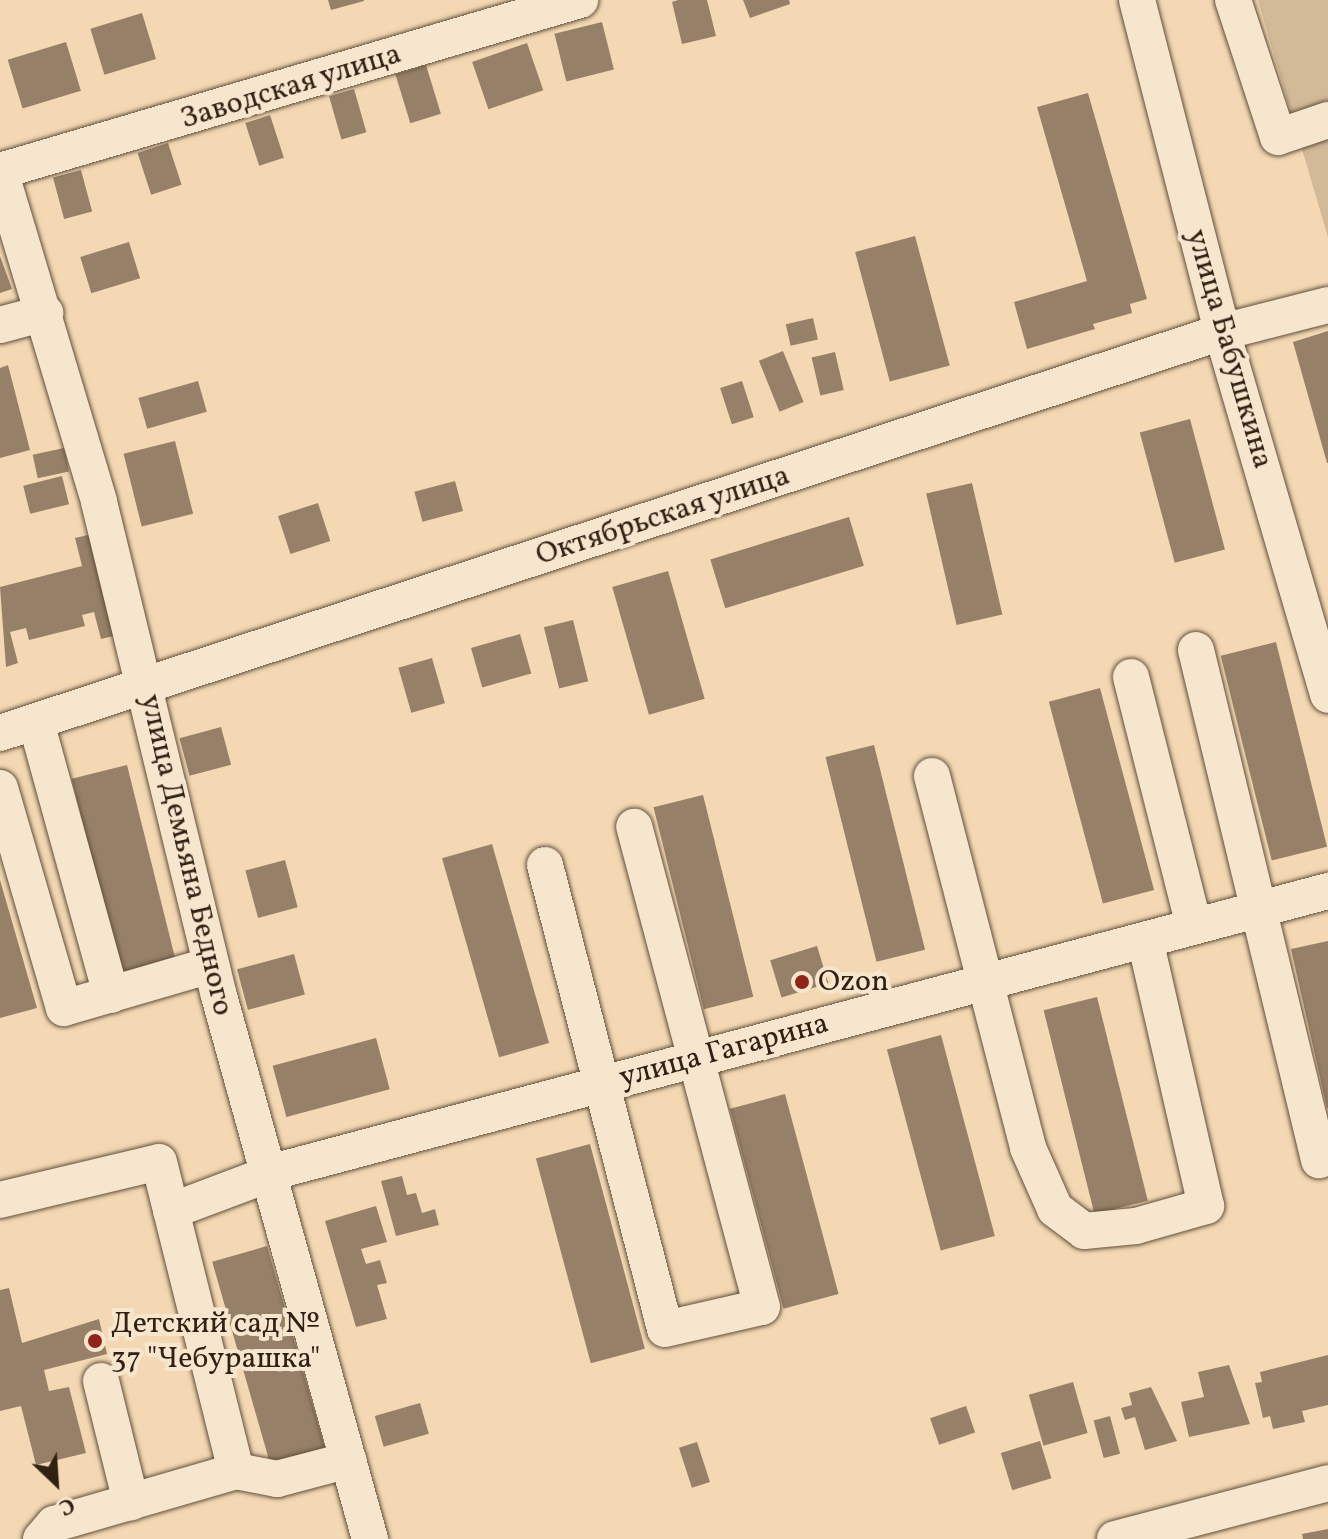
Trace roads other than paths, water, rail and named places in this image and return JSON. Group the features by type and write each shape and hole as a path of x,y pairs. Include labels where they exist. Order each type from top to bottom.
{"street":[{"name":"Заводская улица","path":"0,171 580,0"},
{"name":"улица Бабушкина","path":"1137,0 1222,332 1328,695"},
{"path":"1233,0 1278,137 1328,120"},
{"name":"улица Демьяна Бедного","path":"0,171 45,313 146,686 211,965 370,1539"},
{"name":"Октябрьская улица","path":"0,733 1222,332 1328,305"},
{"path":"0,325 45,313"},
{"path":"1196,650 1319,1160"},
{"path":"1131,677 1194,926"},
{"path":"36,722 111,995"},
{"path":"932,776 1028,1148 1055,1209 1084,1231 1136,1226 1206,1206 1145,940"},
{"path":"0,788 64,1008 211,965"},
{"path":"545,865 665,1329 762,1307 634,827"},
{"name":"улица Гагарина","path":"171,1211 268,1174 1328,891"},
{"path":"0,1200 159,1162 236,1471"},
{"path":"101,1381 131,1502"},
{"path":"41,1539 54,1524 236,1471 277,1479 349,1460"},
{"path":"1115,1539 1328,1483"}],"place":[{"name":"Ozon","path":"802,982"},
{"name":"Детский сад № 37 \"Чебурашка\"","path":"95,1341"}]}
